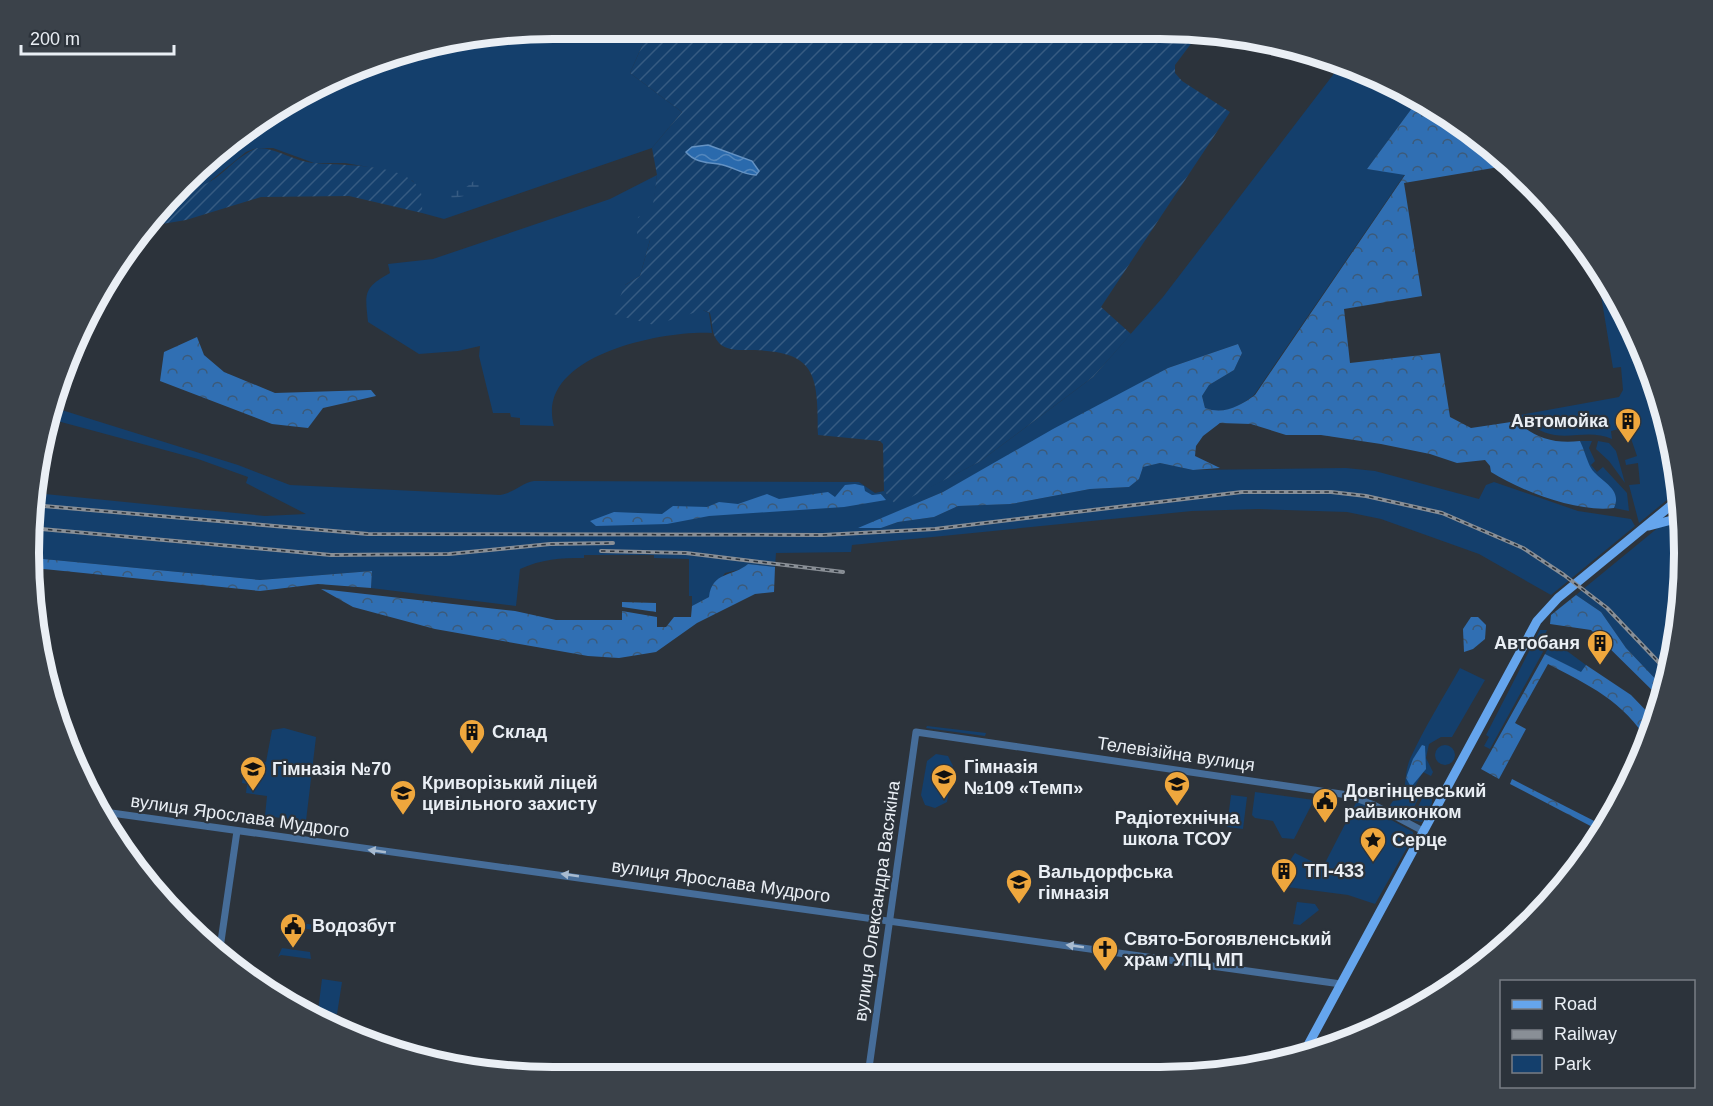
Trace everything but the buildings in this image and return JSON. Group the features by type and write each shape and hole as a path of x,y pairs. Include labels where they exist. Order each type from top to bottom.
{"main road":[{"path":"1307,1045 1542,614 1558,598 1672,505"},
{"path":"1644,528 1673,521"}],"street":[{"name":"Телевізійна вулиця","path":"916,732 1348,795 1374,805 1423,831"},
{"name":"вулиця Олександра Васякіна","path":"869,1067 916,732"},
{"name":"вулиця Ярослава Мудрого","path":"110,813 890,919 1341,984"},
{"path":"221,945 237,831"}],"green space":[{"path":"553,39 642,39 642,46 630,73 682,112 652,148 444,219 422,213 422,199 413,181 374,168 345,163 314,163 273,148 257,148 246,152 203,187 192,188 240,145 296,108 326,92 388,66 486,43"},
{"path":"642,39 1194,40 1175,65 1175,73 1182,81 1230,112 1101,307 1131,334 1093,377 979,462 896,505 884,491 883,444 880,441 818,435 817,395 814,380 800,360 787,354 725,347 715,336 710,313 703,310 654,325 613,314 625,285 640,276 650,240 637,235 638,217 652,212 657,175 652,148 682,112 630,73 642,46"},
{"path":"1336,70 1413,106 1367,169 1405,174 1254,395 1231,409 1219,411 1205,408 1202,396 1209,385 1234,370 1242,353 1238,344 1168,368 943,492 860,528 881,528 898,522 934,517 958,506 1011,504 1090,489 1129,487 1139,479 1143,467 1160,463 1193,470 1346,468 1375,471 1479,499 1486,485 1494,482 1578,511 1631,519 1635,526 1551,595 1479,554 1381,519 1347,512 1259,509 1192,511 852,545 851,552 776,553 775,567 748,564 742,569 725,573 709,597 692,606 692,596 689,596 689,559 654,558 654,555 584,555 584,558 536,563 520,569 516,606 371,588 372,571 260,580 39,559 42,494 265,516 306,514 246,483 248,477 198,459 57,421 60,409 238,465 290,485 500,495 534,481 859,482 875,493 884,491 896,504 979,462 1093,377 1163,297"},
{"path":"1413,106 1473,145 1499,167 1404,183 1422,296 1344,309 1350,363 1440,353 1450,417 1471,428 1511,422 1515,419 1529,431 1544,438 1561,442 1580,441 1591,468 1613,490 1616,501 1614,508 1584,507 1550,499 1491,472 1485,460 1457,463 1430,454 1381,444 1321,435 1286,435 1251,424 1220,423 1203,436 1196,446 1195,456 1220,468 1193,470 1160,463 1143,467 1139,479 1129,487 1090,489 1011,504 958,506 934,517 898,522 881,528 858,528 943,492 1053,429 1168,368 1238,344 1242,353 1234,370 1209,385 1202,396 1205,408 1212,410 1225,410 1244,403 1255,395 1405,175 1367,169"},
{"path":"257,148 265,149 307,162 372,167 401,174 420,190 422,213 349,196 261,197 186,220 158,225 193,187 215,178 246,153"},
{"path":"657,175 650,240 640,276 625,285 693,310 703,310 709,313 712,333 664,336 636,342 608,352 583,365 564,381 553,401 554,426 520,425 520,418 511,417 510,413 493,413 479,356 480,346 458,351 419,354 368,322 366,304 368,292 370,287 390,273 388,264 433,259 610,199"},
{"path":"478,176 482,178 486,187 484,192 449,199 444,196 444,193 467,186"},
{"path":"1600,287 1621,326 1647,388 1670,486 1671,497 1639,523 1629,485 1640,484 1638,463 1626,465 1625,460 1637,456 1627,427 1611,431 1612,439 1601,435 1556,435 1532,426 1520,415 1619,397 1623,390 1621,367 1613,368"},
{"path":"197,337 204,355 224,372 275,393 371,390 376,396 323,408 308,428 272,424 160,381 164,352"},
{"path":"1580,441 1592,441 1589,448 1595,461 1591,465 1597,472 1603,467 1627,493 1629,511 1614,508 1616,502 1589,466"},
{"path":"1598,441 1609,443 1616,451 1625,483 1609,461 1596,449"},
{"path":"845,485 864,486 865,491 872,495 881,494 886,500 844,507 709,516 667,524 596,526 590,521 614,512 662,514 673,506 707,507 719,502 738,504 767,494 779,499 828,492 835,497"},
{"path":"1673,516 1674,553 1670,620 1657,681 1626,648 1601,612 1576,595"},
{"path":"39,559 260,580 372,571 371,588 318,584 260,591 39,569"},
{"path":"748,564 775,567 774,592 755,594 697,623 656,652 619,658 588,656 435,629 353,607 321,589 515,611 556,620 622,620 622,611 657,617 657,627 666,627 674,617 691,617 692,606 709,597 714,583"},
{"path":"1576,595 1601,612 1626,648 1657,681 1654,692 1591,630 1550,624 1551,615"},
{"path":"622,602 656,603 656,612 622,607"},
{"path":"1471,617 1478,617 1486,625 1485,639 1473,649 1464,652 1463,629"},
{"path":"1540,630 1547,630 1545,635 1550,639 1490,749 1484,746 1489,737 1486,735"},
{"path":"1552,640 1586,665 1581,673 1545,654"},
{"path":"1545,654 1581,672 1586,665 1631,695 1648,713 1642,732 1617,705 1591,687 1548,664 1515,723 1526,729 1499,779 1481,769"},
{"path":"1460,668 1485,680 1452,737 1441,737 1429,744 1426,758 1433,772 1431,776 1423,772 1414,788 1422,792 1408,818 1388,808 1393,801 1401,800 1410,759 1427,724"},
{"path":"927,726 986,733 985,736 926,728"},
{"path":"284,728 316,737 306,821 265,816 267,796 246,793 247,784 242,783 246,760 266,762 272,730"},
{"path":"1422,745 1425,746 1426,769 1411,787 1406,778 1413,759"},
{"path":"1445,745 1452,748 1455,755 1452,762 1445,765 1438,762 1435,755 1438,748"},
{"path":"936,754 948,756 953,766 947,802 935,808 925,805 921,795 927,761"},
{"path":"1512,779 1597,823 1594,828 1510,784"},
{"path":"1255,792 1314,800 1294,839 1282,838 1273,821 1255,818 1252,815"},
{"path":"1425,793 1432,797 1432,803 1422,822 1411,820"},
{"path":"1231,795 1247,797 1243,829 1227,827"},
{"path":"1357,801 1413,832 1413,837 1375,904 1348,895 1287,887 1286,869 1295,853 1319,865 1325,863"},
{"path":"1297,902 1315,904 1319,910 1300,925 1293,924"},
{"path":"287,921 322,926 321,931 287,926"},
{"path":"282,948 310,952 311,959 281,955 278,957"},
{"path":"322,979 342,982 337,1014 318,1010"}],"water":[{"path":"708,145 752,161 759,171 756,175 747,174 723,165 699,161 686,152 692,147"}],"railway":[{"path":"41,506 368,534 823,535 935,529 1242,492 1331,492 1366,496 1442,513 1523,548 1564,575 1607,608 1661,665"},
{"path":"40,529 331,555 449,554 550,544 613,543"},
{"path":"601,551 686,553 843,572"}],"place":[{"name":"Автомойка","path":"1628,444"},
{"name":"Автобаня","path":"1600,666"},
{"name":"Склад","path":"472,755"},
{"name":"Гімназія №70","path":"253,792"},
{"name":"Гімназія №109 «Темп»","path":"944,800"},
{"name":"Радіотехнічна школа ТСОУ","path":"1177,807"},
{"name":"Криворізький ліцей цивільного захисту","path":"403,816"},
{"name":"Довгінцевський райвиконком","path":"1325,824"},
{"name":"Серце","path":"1373,863"},
{"name":"ТП-433","path":"1284,894"},
{"name":"Вальдорфська гімназія","path":"1019,905"},
{"name":"Водозбут","path":"293,949"},
{"name":"Свято-Богоявленський храм УПЦ МП","path":"1105,972"}]}
